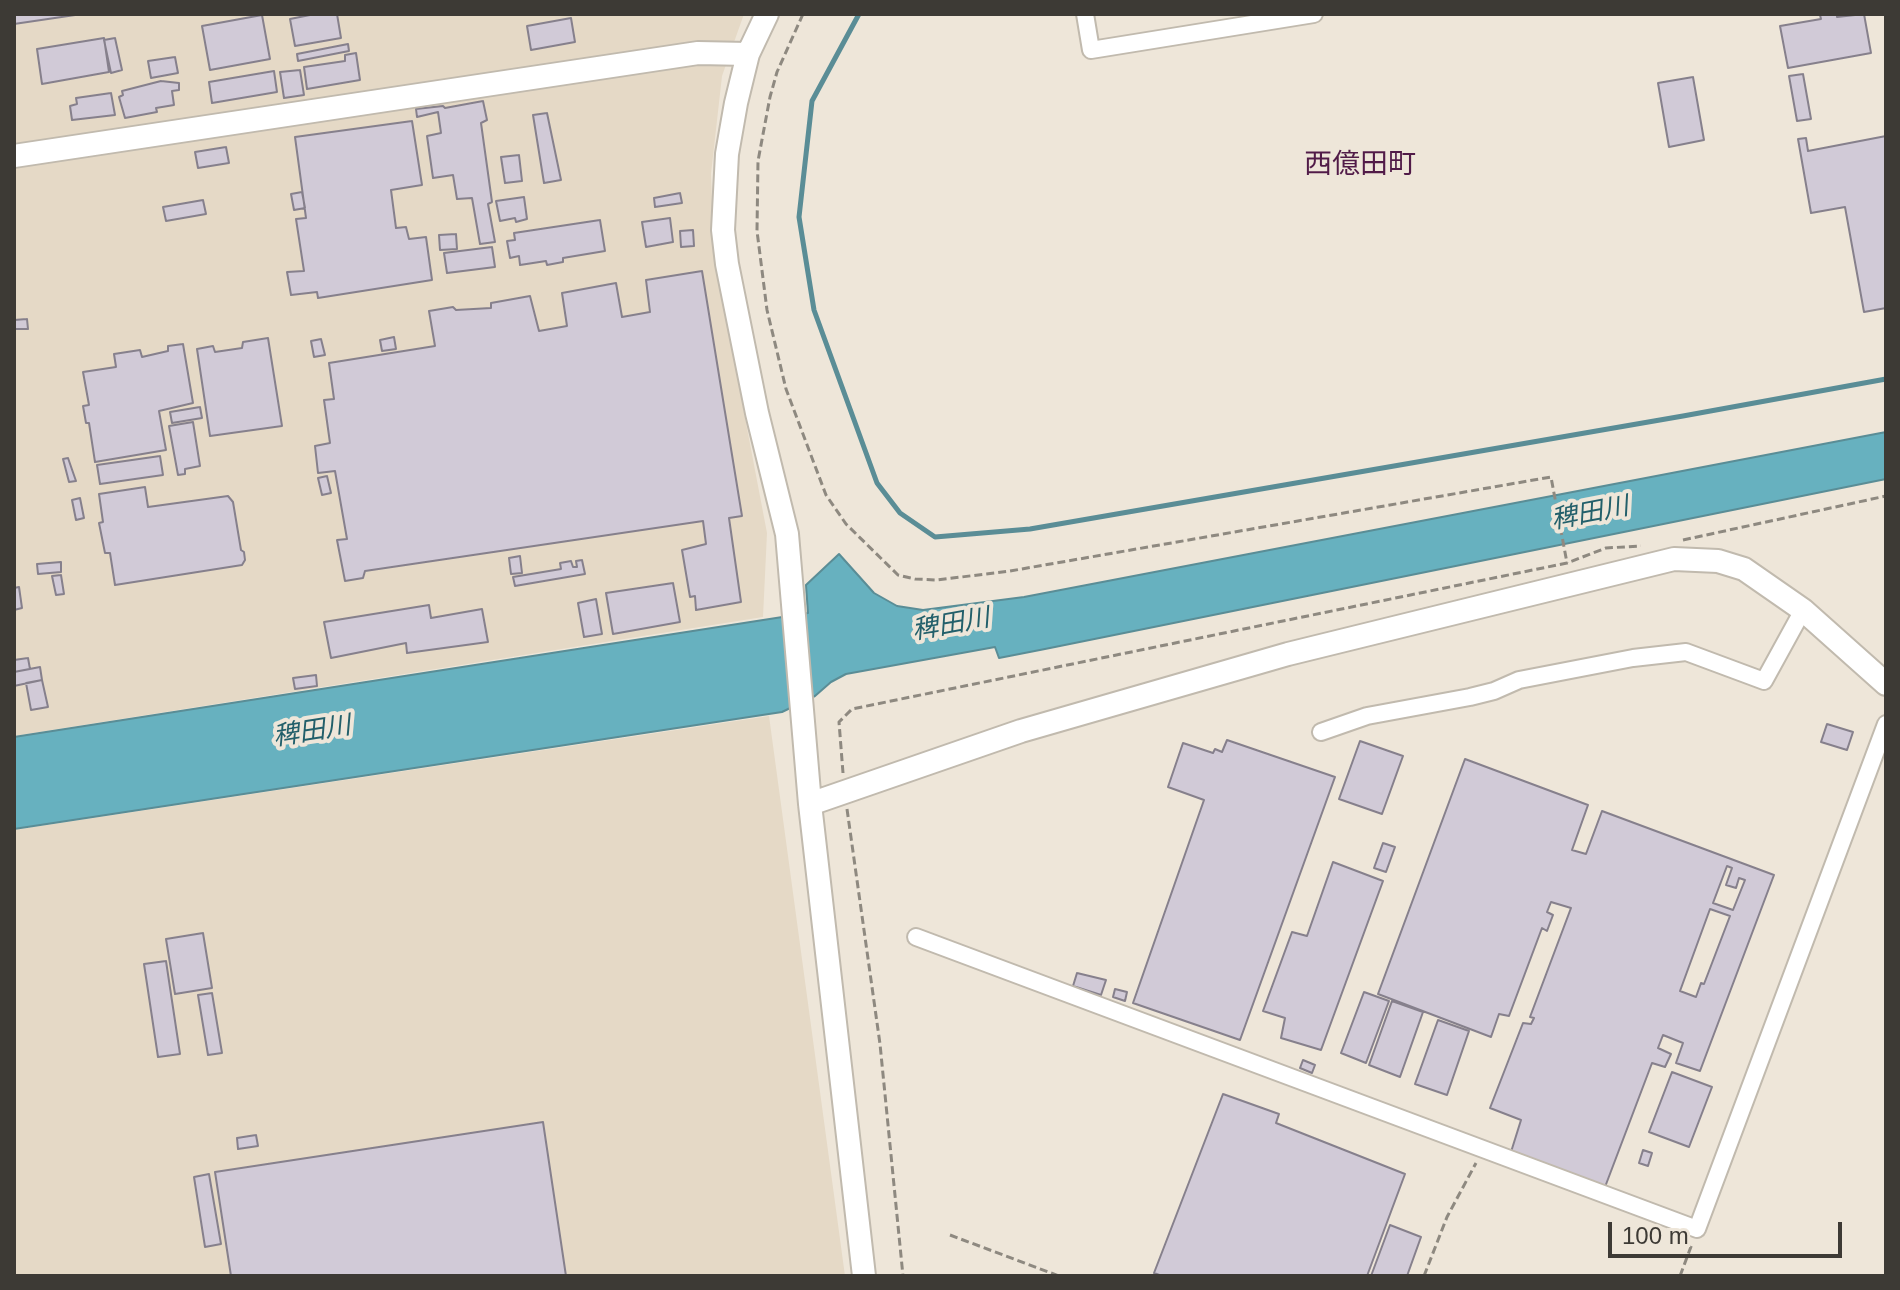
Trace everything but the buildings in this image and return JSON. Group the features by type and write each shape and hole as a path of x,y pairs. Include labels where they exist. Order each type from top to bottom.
{"street":[{"path":"767,14 748,54 727,154 723,230 757,413 787,534 802,727 864,1276"},
{"path":"1085,14 1091,50 1314,14"},
{"path":"14,156 698,53 748,54"},
{"path":"1654,562 1672,547"},
{"path":"810,804 1021,731 1273,658 1674,559 1718,561 1744,569 1803,610 1886,684"},
{"path":"1321,732 1367,716 1494,691 1519,680 1633,658 1686,652 1764,681 1803,610"},
{"path":"916,937 1697,1229 1886,724"}],"path":[{"path":"803,14 777,72 758,161 757,231 767,310 786,389 826,495 846,524 898,575 937,580 996,573 1551,477 1567,563"},
{"path":"903,1276 880,1044 845,792 839,722 852,709 1567,563 1606,548 1672,547 1687,538 1886,496"},
{"path":"1424,1276 1447,1217 1484,1149"},
{"path":"1680,1276 1697,1229"},
{"path":"950,1235 1059,1276"}],"shaded area":[{"path":"14,14 744,14 722,76 711,174 714,255 767,533 763,617 14,736"},
{"path":"769,716 845,1276 14,1276 14,830"}],"water":[{"name":"稗田川","path":"1886,432 1886,479 999,658 995,647 846,674 815,696 782,712 14,829 14,737 808,613 806,585 839,554 874,593 897,606 923,610 1024,597"}],"waterway":[{"path":"859,14 812,101 799,217 814,310 877,483 900,513 935,537 1030,529 1886,379"}],"district":[{"name":"西億田町","path":"1360,165"}]}
